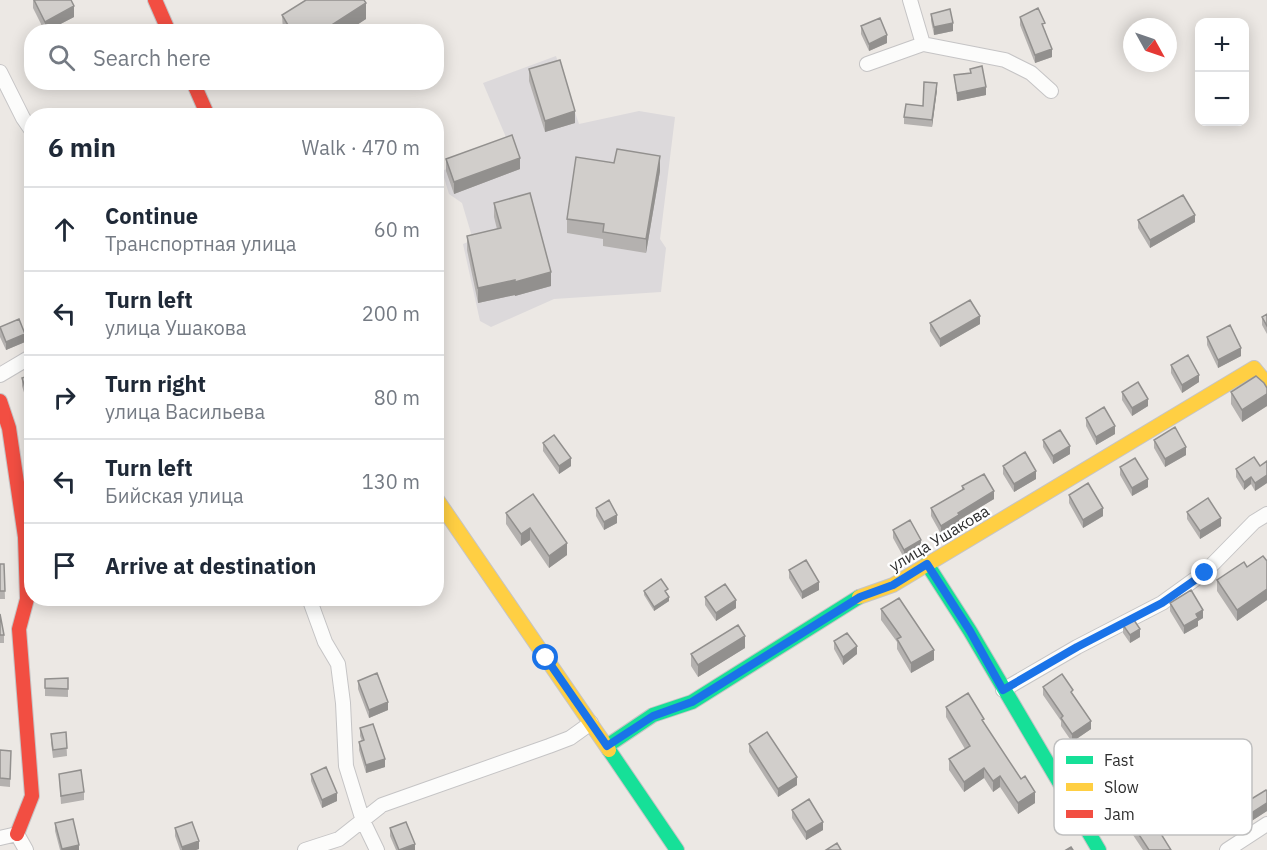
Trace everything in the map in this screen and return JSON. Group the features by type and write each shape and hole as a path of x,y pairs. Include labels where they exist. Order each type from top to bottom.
{"street":[{"path":"155,0 166,24"},
{"path":"910,0 923,44"},
{"path":"867,64 923,44 1005,60 1031,73 1051,91"},
{"path":"0,72 24,119"},
{"path":"197,90 204,108"},
{"path":"0,375 24,361"},
{"name":"улица Ушакова","path":"607,746 653,716 692,702 860,597 893,585 1254,368 1267,384"},
{"path":"0,401 9,428 24,530"},
{"path":"444,510 677,850"},
{"path":"1003,690 1077,647 1162,603 1205,573 1254,522 1267,514"},
{"path":"927,564 970,631 1054,775"},
{"path":"17,834 32,796 19,628 25,606"},
{"path":"312,606 325,642 338,664 344,703 346,766 363,821 377,850"},
{"path":"305,850 339,839 382,805 549,747 570,738 591,723"},
{"path":"1252,834 1267,824"},
{"path":"0,838 17,834"},
{"path":"17,834 26,850"},
{"path":"1090,835 1099,850"},
{"path":"1227,850 1250,835"}],"shaded area":[{"path":"556,56 579,124 639,111 675,117 660,239 666,248 661,292 554,299 491,327 480,321 463,244 473,240 462,203 449,194 444,170 508,142 483,83"}],"building":[{"path":"34,0 71,0 74,6 45,22"},
{"path":"306,0 364,0 366,3 333,24 287,24 282,15"},
{"path":"1038,8 1052,49 1035,55 1020,17"},
{"path":"950,9 953,23 934,27 931,14"},
{"path":"880,18 887,35 869,44 861,26"},
{"path":"560,60 575,111 545,121 529,69"},
{"path":"982,66 986,87 957,93 954,75 971,73 970,69"},
{"path":"924,82 937,83 932,120 904,117 906,104 923,106"},
{"path":"512,135 520,158 454,182 446,159"},
{"path":"617,149 660,156 646,239 603,232 604,224 567,219 576,157 614,163"},
{"path":"530,193 551,272 515,282 515,280 478,288 467,236 501,228 494,203"},
{"path":"1183,195 1195,215 1150,240 1138,220"},
{"path":"970,300 980,316 940,339 930,323"},
{"path":"1267,314 1267,326 1262,317"},
{"path":"19,319 24,334 6,342 0,327"},
{"path":"1230,325 1241,348 1218,360 1207,337"},
{"path":"1188,355 1199,375 1182,385 1171,365"},
{"path":"1256,376 1264,383 1267,394 1242,410 1231,392"},
{"path":"1138,382 1148,399 1132,408 1122,392"},
{"path":"1104,407 1115,426 1096,437 1086,418"},
{"path":"1175,427 1186,447 1165,459 1154,440"},
{"path":"1060,430 1070,446 1053,456 1043,440"},
{"path":"554,435 571,458 559,466 543,443"},
{"path":"1025,452 1036,471 1014,484 1003,466"},
{"path":"1254,457 1260,466 1267,461 1267,475 1255,483 1251,477 1244,482 1236,469"},
{"path":"1135,458 1148,479 1132,488 1120,467"},
{"path":"984,474 994,491 941,526 931,508 964,489 962,486"},
{"path":"1088,483 1103,508 1083,520 1069,495"},
{"path":"533,494 567,543 549,556 530,528 521,534 506,513"},
{"path":"1208,498 1221,518 1200,531 1187,512"},
{"path":"609,500 617,515 604,522 596,508"},
{"path":"910,520 921,540 904,550 893,530"},
{"path":"1263,556 1267,561 1267,589 1237,610 1217,580 1244,562 1247,567"},
{"path":"806,560 819,582 802,592 789,570"},
{"path":"0,564 4,564 5,591 0,591"},
{"path":"661,579 668,589 665,591 669,597 654,607 644,591"},
{"path":"725,584 736,600 716,613 705,597"},
{"path":"1191,590 1203,610 1196,614 1198,618 1184,626 1170,603"},
{"path":"899,598 934,650 911,663 897,639 901,637 881,609"},
{"path":"0,614 4,635 0,635"},
{"path":"1134,620 1140,629 1130,635 1123,625"},
{"path":"738,625 745,636 698,665 691,654"},
{"path":"847,633 857,646 843,657 834,641"},
{"path":"377,673 388,702 369,710 358,681"},
{"path":"1062,674 1091,721 1072,734 1043,687"},
{"path":"68,678 68,689 45,688 45,679"},
{"path":"968,693 984,719 982,720 1021,779 1025,776 1035,792 1018,803 1000,776 993,781 984,768 964,782 949,759 970,746 946,707"},
{"path":"373,724 385,759 366,765 359,742 364,740 360,728"},
{"path":"66,732 67,748 53,750 51,734"},
{"path":"767,732 797,777 778,789 749,744"},
{"path":"0,750 11,751 10,779 0,778"},
{"path":"326,767 337,793 322,800 311,774"},
{"path":"81,770 84,792 61,796 59,774"},
{"path":"1267,791 1267,803 1252,813 1252,799"},
{"path":"809,799 823,822 806,832 792,810"},
{"path":"73,819 79,845 62,849 55,823"},
{"path":"192,822 199,841 182,847 175,828"},
{"path":"406,822 415,844 399,850 390,828"},
{"path":"1139,835 1162,835 1171,850 1149,850"},
{"path":"837,843 841,850 826,850"}],"traffic: fast":[{"path":"927,564 970,631 1054,774"},
{"path":"607,746 653,715 692,702 859,597"},
{"path":"609,750 677,850"},
{"path":"1090,835 1099,850"}],"traffic: slow":[{"path":"859,597 893,585 1254,368 1267,384"},
{"path":"444,510 609,750"}],"traffic: jam":[{"path":"155,0 166,24"},
{"path":"197,90 204,108"},
{"path":"0,401 9,428 24,530"},
{"path":"17,834 32,796 19,629 25,606"}],"route":[{"path":"546,658 607,746 653,716 692,702 860,597 893,585 927,564 970,631 1003,690 1077,647 1162,603 1205,573"}]}
